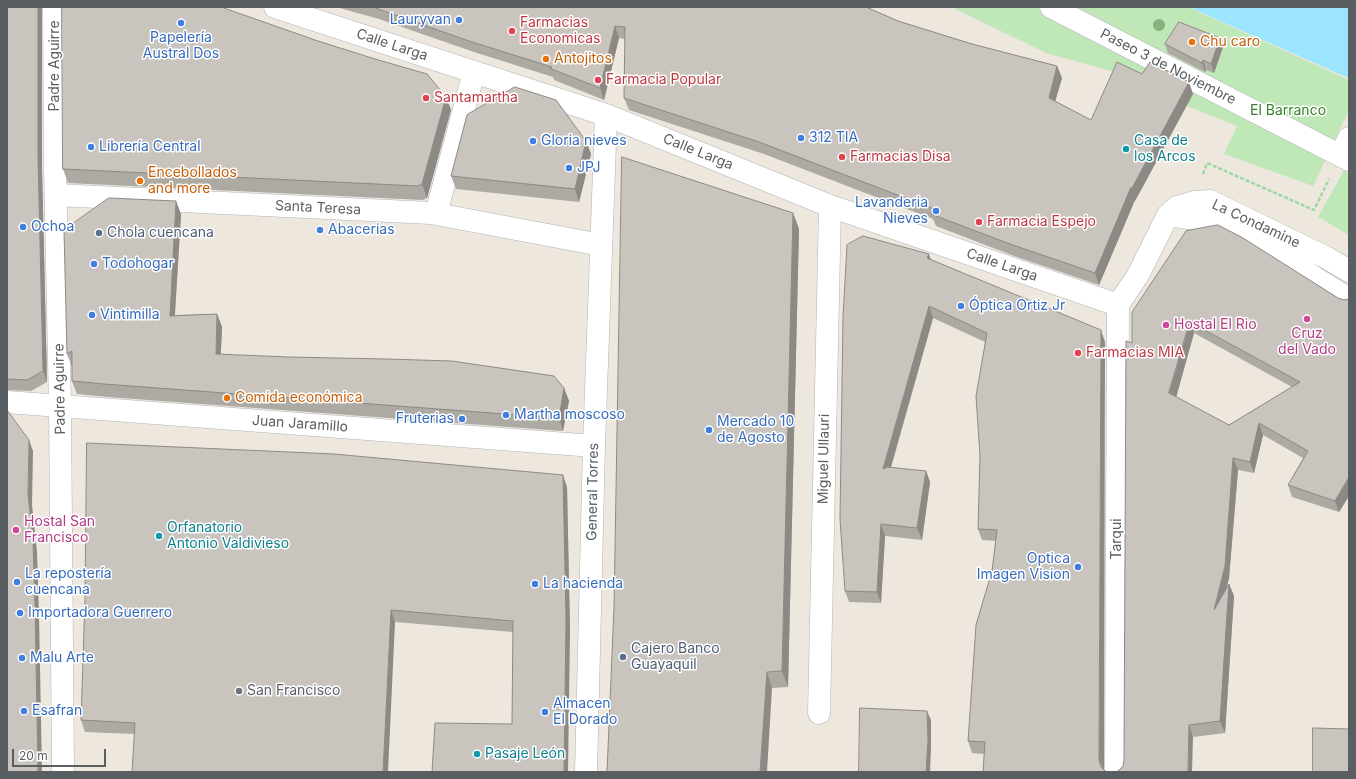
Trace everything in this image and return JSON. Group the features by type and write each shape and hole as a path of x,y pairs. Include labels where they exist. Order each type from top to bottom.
{"street":[{"name":"Padre Aguirre","path":"54,7 60,406 62,772"},
{"name":"Calle Larga","path":"275,7 606,116 830,206 1118,305"},
{"name":"Paseo 3 de Noviembre","path":"1051,7 1346,151"},
{"path":"431,213 437,210 474,72"},
{"name":"General Torres","path":"586,772 594,446 606,116"},
{"name":"Santa Teresa","path":"56,195 431,213 601,245"},
{"name":"La Condamine","path":"1168,215 1177,207 1194,202 1210,201 1327,258 1349,271"},
{"name":"Miguel Ullauri","path":"819,713 830,206"},
{"path":"1118,305 1138,275 1168,215 1222,223 1254,239 1349,299"},
{"name":"Tarqui","path":"1116,772 1118,305"},
{"name":"Juan Jaramillo","path":"7,402 594,446"}],"path":[{"path":"1194,202 1207,163 1314,210 1346,151"}],"green space":[{"name":"El Barranco","path":"951,7 1188,7 1347,79 1349,83 1349,110 1313,186 1224,154 1237,126 1187,106 1129,76 1046,53"},
{"path":"1349,161 1349,235 1318,217"}],"water":[{"path":"1189,7 1349,7 1349,78 1337,73"}],"building":[{"path":"7,7 38,7 38,157 43,371 27,380 7,379"},
{"path":"62,7 221,7 318,41 427,74 446,97 422,184 418,186 63,169"},
{"path":"373,7 866,7 898,21 972,44 1057,66 1049,98 1091,120 1117,62 1142,74 1150,62 1189,82 1131,190 1131,187 1095,273 1010,244 931,214 934,209 759,142 624,98 625,27 615,26 600,88 549,68 552,67 469,41"},
{"path":"1179,22 1220,38 1211,64 1203,60 1202,63 1165,44"},
{"path":"515,87 556,100 586,141 575,189 451,176 467,115"},
{"name":"Mercado 10 de Agosto","path":"622,157 793,213 782,671 767,672 760,772 607,772 614,608"},
{"path":"109,198 176,201 170,316 217,314 216,354 452,361 554,376 564,388 559,418 72,381 72,351 67,354 64,230"},
{"path":"1218,225 1243,238 1338,298 1344,300 1349,299 1349,477 1335,501 1288,485 1308,451 1259,423 1250,462 1233,458 1225,566 1214,610 1229,584 1220,721 1189,725 1188,772 1115,772 1123,766 1124,760 1126,341 1132,343 1132,312 1186,231","holes":["1190,322 1300,382 1229,425 1169,393"]},
{"path":"863,236 929,254 927,258 1101,330 1099,760 1101,767 1105,771 1109,772 983,772 985,742 968,741 976,625 992,571 997,530 978,529 980,456 976,396 987,333 929,306 883,469 887,467 926,471 917,528 881,524 877,592 845,591 840,519 843,317 847,245"},
{"path":"7,410 29,440 28,494 33,541 38,772 7,772"},
{"path":"87,443 334,454 563,475 566,620 564,772 432,772 435,723 512,724 513,621 391,610 383,772 132,772 135,723 81,720 85,600"},
{"path":"860,708 927,711 928,740 926,772 859,772"},
{"path":"1313,728 1349,729 1349,772 1313,772"}],"place":[{"name":"Lauryvan","path":"459,20"},
{"name":"Papelería Austral Dos","path":"181,23"},
{"name":"Farmacias Economicas","path":"512,31"},
{"name":"Chu caro","path":"1192,42"},
{"name":"Antojitos","path":"546,59"},
{"name":"Farmacia Popular","path":"598,80"},
{"name":"Santamartha","path":"426,98"},
{"name":"312 TIA","path":"801,138"},
{"name":"Gloria nieves","path":"533,141"},
{"name":"Librería Central","path":"91,147"},
{"name":"Casa de los Arcos","path":"1126,149"},
{"name":"Farmacias Disa","path":"842,157"},
{"name":"JPJ","path":"569,168"},
{"name":"Encebollados and more","path":"140,181"},
{"name":"Lavanderia Nieves","path":"936,211"},
{"name":"Farmacia Espejo","path":"979,222"},
{"name":"Ochoa","path":"23,227"},
{"name":"Abacerias","path":"320,230"},
{"name":"Chola cuencana","path":"99,233"},
{"name":"Todohogar","path":"94,264"},
{"name":"Óptica Ortiz Jr","path":"961,306"},
{"name":"Vintimilla","path":"92,315"},
{"name":"Cruz del Vado","path":"1307,319"},
{"name":"Hostal El Rio","path":"1166,325"},
{"name":"Farmacias MIA","path":"1078,353"},
{"name":"Comida económica","path":"227,398"},
{"name":"Martha moscoso","path":"506,415"},
{"name":"Fruterias","path":"462,419"},
{"name":"Mercado 10 de Agosto","path":"709,430"},
{"name":"Hostal San Francisco","path":"16,530"},
{"name":"Orfanatorio Antonio Valdivieso","path":"159,536"},
{"name":"Optica Imagen Vision","path":"1078,567"},
{"name":"La repostería cuencana","path":"17,582"},
{"name":"La hacienda","path":"535,584"},
{"name":"Importadora Guerrero","path":"20,613"},
{"name":"Cajero Banco Guayaquil","path":"623,657"},
{"name":"Malu Arte","path":"22,658"},
{"name":"San Francisco","path":"239,691"},
{"name":"Esafran","path":"24,711"},
{"name":"Almacen El Dorado","path":"545,712"},
{"name":"Pasaje León","path":"477,754"}]}
